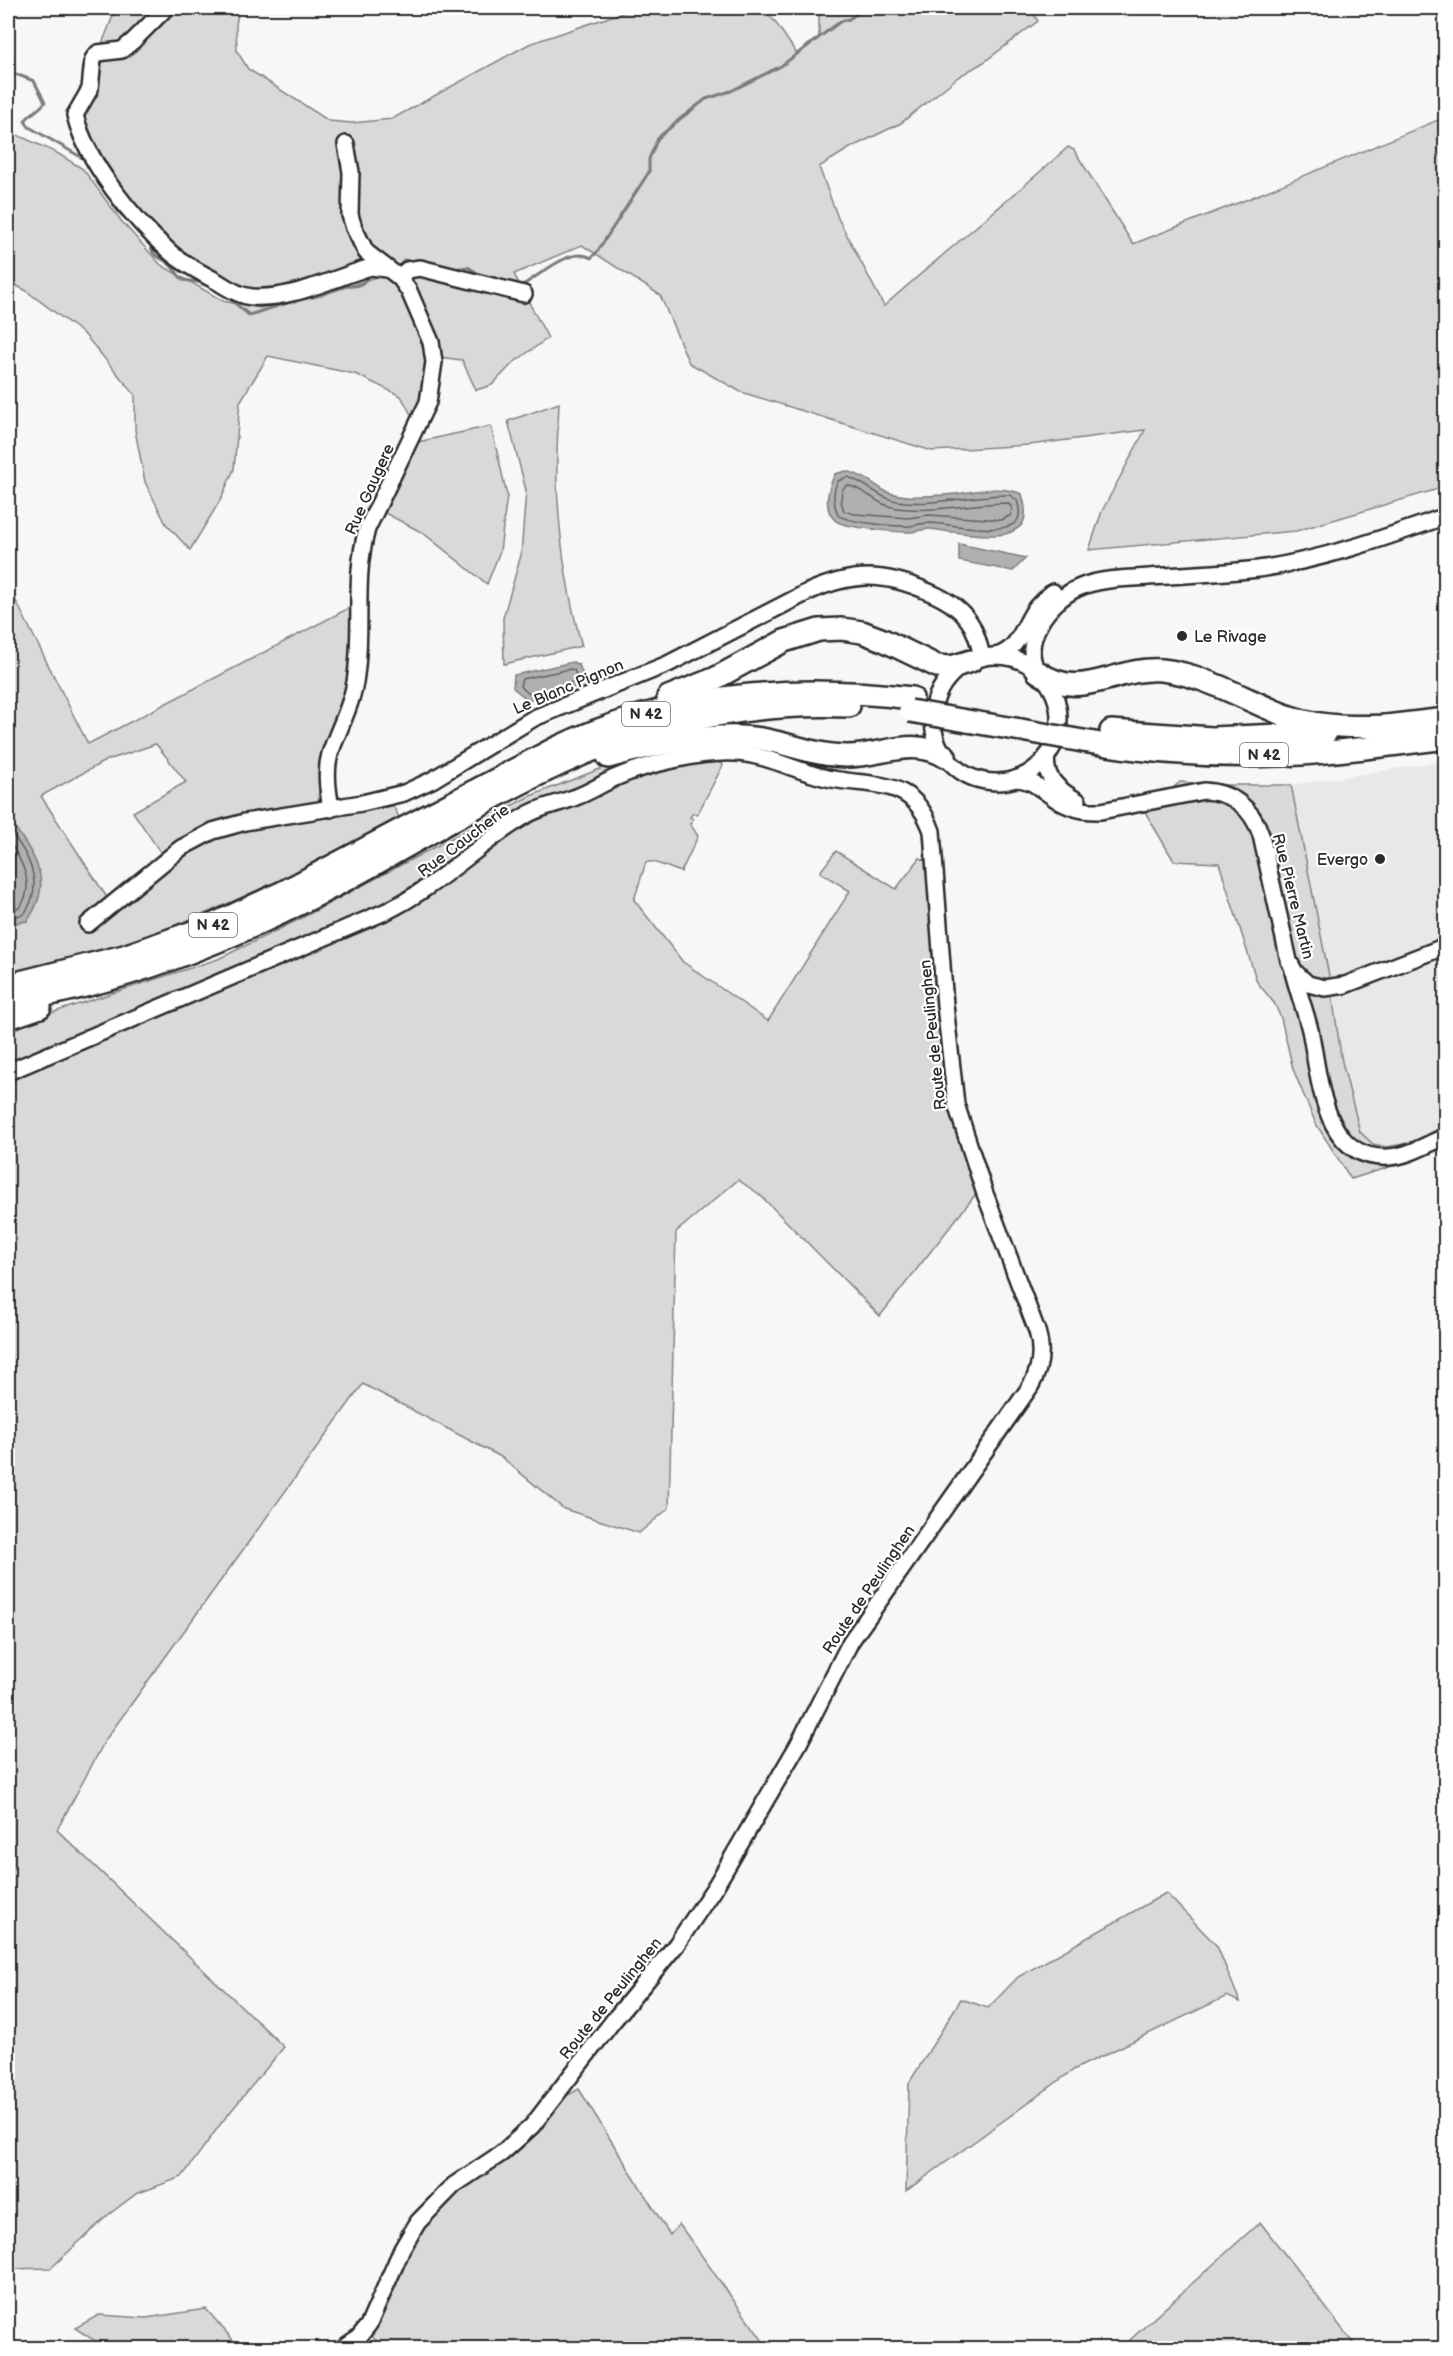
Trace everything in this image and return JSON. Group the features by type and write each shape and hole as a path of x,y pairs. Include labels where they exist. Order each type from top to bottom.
{"highway":[{"path":"410,834 499,769 546,744 597,721 702,684 806,632 831,629 862,632 937,666 951,667 983,658"},
{"path":"1038,672 1055,682 1076,686 1139,671 1170,672 1194,677 1302,721 1340,726 1390,726"},
{"name":"N 42","path":"8,985 124,956 210,927 567,761 614,742 712,717 787,706 911,704 1084,734 1167,752 1267,755 1329,752 1446,738"},
{"name":"N 42","path":"1084,734 1221,738 1293,735 1446,719"},
{"path":"410,834 587,763 625,753 702,739 733,736 762,739 815,753 838,756 861,755 917,746 945,756"},
{"name":"N 42","path":"8,1002 104,980 180,955 258,924 323,892 410,834"},
{"path":"8,1018 104,980"}],"street":[{"path":"166,8 122,50 98,53 93,59 90,89 75,115 78,128 107,181 131,210 172,253 195,269 248,296 273,297 371,267 387,269"},
{"name":"Rue Gaugere","path":"331,809 328,781 330,755 350,706 357,673 358,574 363,543 367,529 428,402 434,362 431,342 409,291 400,278 366,252 354,228 351,215 351,172 346,144"},
{"path":"400,278 407,270 420,268 476,280 524,294"},
{"path":"1110,580 1074,589 1050,608 1039,626 1033,646 1033,663 1054,694 1059,713 1056,739 1047,756 1033,770 1015,779 996,782 976,779 959,770 945,756 934,732 933,716 936,700 949,677 983,658 1009,651 1022,634 1034,611 1055,591 1080,580 1241,571 1301,562 1366,544 1446,516"},
{"name":"Le Blanc Pignon","path":"88,924 181,848 213,831 245,822 386,798 417,787 534,718 649,672 808,592 844,579 869,576 896,579 946,600 962,613 972,627 983,658"},
{"path":"983,658 1016,659 1038,672"},
{"name":"Rue Caucherie","path":"8,1072 387,911 430,887 527,814 577,797 617,777 654,765 717,753 739,753 766,758 828,778 885,785 912,798 925,815 932,838"},
{"name":"Rue Pierre Martin","path":"1047,756 1047,774 1064,792 1087,804 1113,808"},
{"name":"Rue Pierre Martin","path":"1015,779 1029,780 1051,796 1074,808 1092,811 1204,791 1221,793 1239,802 1253,817 1261,835 1291,964 1308,984 1320,988 1332,988"},
{"name":"Route de Peulinghen","path":"343,2349 359,2337 369,2324 402,2248 418,2222 454,2185 502,2153 532,2126 613,2021 676,1945 715,1887 798,1744 851,1641 1030,1388 1038,1373 1041,1350 1037,1331 984,1191 956,1104 945,1005 932,838"},
{"path":"1306,1014 1313,999 1322,992 1350,984 1446,946"},
{"path":"1291,964 1306,1014 1326,1110 1333,1127 1344,1141 1367,1154 1391,1157 1446,1136"}],"shaded area":[{"path":"116,8 239,8 236,25 237,51 248,69 329,121 352,123 392,119 529,44 636,8 757,8 774,20 797,54 819,38 819,8 1030,8 1038,21 984,62 958,77 901,123 850,148 819,167 838,218 884,306 1068,147 1074,150 1133,244 1445,117 1445,487 1296,531 1089,550 1102,511 1145,430 1029,445 932,451 741,392 689,363 660,295 582,245 514,274 548,338 513,363 492,385 476,390 462,360 438,357 416,296 391,260 276,292 234,284 199,265 183,252 116,186 95,160 77,108"},
{"path":"8,132 57,153 83,169 122,222 161,265 223,301 260,308 317,297 387,273 403,291 422,334 430,364 429,383 415,422 401,396 355,374 268,356 240,402 234,469 221,499 190,550 166,524 145,482 135,430 135,395 85,335 25,290 8,282"},
{"path":"559,403 557,472 560,523 568,585 582,646 504,664 503,618 521,555 526,490 508,421"},
{"path":"491,426 507,495 500,551 487,584 423,533 381,511 418,442"},
{"path":"8,585 88,744 349,608 355,622 350,682 324,754 318,799 336,813 393,806 399,817 311,866 211,911 133,942 66,961 8,972","holes":["156,744 186,782 133,812 161,853 108,899 41,796 105,761"]},
{"path":"668,751 715,760 723,765 697,815 693,813 690,817 693,819 690,824 698,836 681,872 654,862 646,862 634,900 683,962 768,1021 850,891 820,872 836,851 896,889 920,858 928,861 946,1086 979,1190 880,1316 759,1194 738,1180 676,1232 669,1508 639,1533 564,1509 501,1457 363,1384 106,1739 57,1830 284,2047 222,2122 182,2177 136,2194 108,2215 51,2268 8,2269 8,1027 218,959 300,919 528,797 610,765"},
{"path":"1445,761 1445,1146 1424,1156 1413,1142 1387,1147 1373,1144 1360,1132 1342,1062 1330,981 1291,785"},
{"path":"1180,782 1216,785 1291,785 1330,981 1342,1062 1360,1132 1373,1144 1387,1147 1413,1142 1424,1156 1351,1179 1316,1124 1302,1091 1293,1069 1281,1018 1274,1003 1257,982 1219,863 1174,861 1145,812"},
{"path":"1166,1893 1217,1946 1240,2002 1227,1996 1075,2069 906,2191 909,2083 961,1999 988,2008 1018,1977"},
{"path":"579,2089 670,2235 679,2224 768,2348 385,2348 359,2326 402,2229 415,2212 448,2181 492,2153 538,2111"},
{"path":"1260,2222 1357,2348 1121,2348"},
{"path":"206,2309 240,2348 102,2348 103,2346 75,2328 99,2315 146,2318"}],"water":[{"path":"846,471 861,476 889,493 905,496 943,495 993,489 1012,491 1022,494 1025,508 1024,521 1018,528 1007,534 998,535 928,529 912,532 893,531 849,526 836,521 828,505 830,486 835,474"},
{"path":"959,544 1026,558 1013,571 959,561"},
{"path":"573,662 579,665 585,680 583,685 528,700 513,688 514,675"},
{"path":"8,817 38,867 40,893 36,906 27,921 8,924"}],"waterway":[{"path":"519,287 564,259 583,255 591,258 597,252 649,172 649,159 658,138 680,119 706,99 731,91 781,66 841,21 849,19 865,8"},
{"path":"8,69 10,72 34,81 45,102 25,121 29,127 86,160"},
{"path":"107,193 120,213 132,221"},
{"path":"150,243 155,255 171,266 183,280 198,282 218,291"},
{"path":"401,266 404,260 414,262"},
{"path":"452,269 468,267 482,276"},
{"path":"312,295 358,285 364,282 370,274"},
{"path":"224,294 249,315 300,299"}],"place":[{"name":"Le Rivage","path":"1182,636"},
{"name":"Evergo","path":"1380,859"}]}
